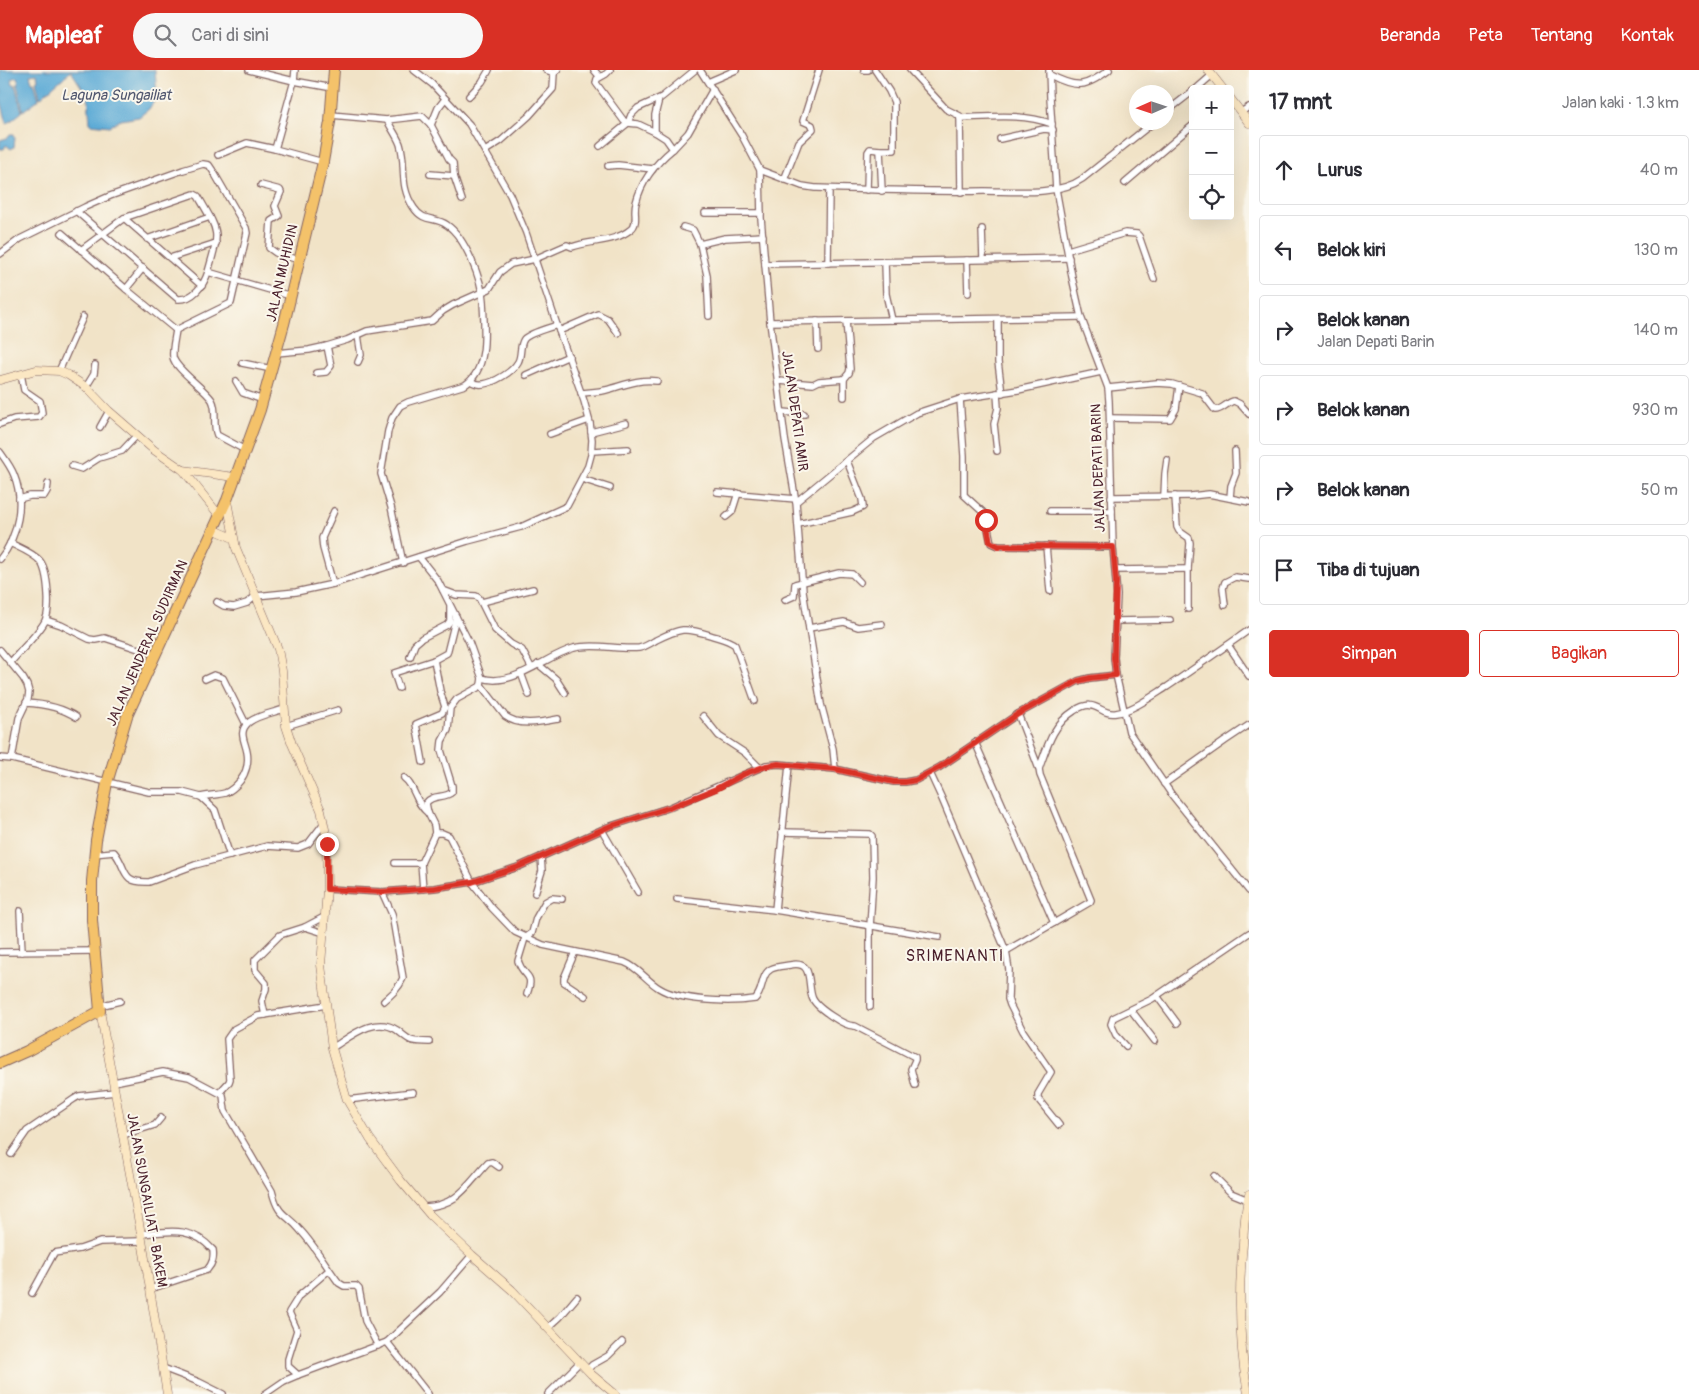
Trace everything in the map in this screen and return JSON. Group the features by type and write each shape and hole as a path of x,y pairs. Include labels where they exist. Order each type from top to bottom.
{"highway":[{"name":"JALAN MUHIDIN","path":"234,477 263,400 299,260 323,162 331,115 334,70"},
{"name":"JALAN JENDERAL SUDIRMAN","path":"100,1009 92,891 93,854 107,783 127,716 157,655 227,500 234,477"},
{"path":"0,1063 100,1009"}],"main road":[{"path":"1210,73 1220,85"},
{"path":"1234,103 1249,123"},
{"path":"0,380 36,370 59,371 68,375 86,387 109,411 154,450 183,470 219,515"},
{"path":"183,470 234,477"},
{"path":"227,500 233,538 278,649 282,671 286,726 321,810 324,823 327,844 327,889 321,965 332,1048 347,1100 370,1139 401,1181 424,1207 472,1255 496,1274 580,1362 615,1394"},
{"path":"213,529 233,538"},
{"name":"JALAN SUNGAILIAT - BAKEM","path":"100,1009 142,1237 167,1394"},
{"path":"1248,1197 1246,1247 1240,1288 1244,1372 1248,1394"}],"street":[{"path":"249,70 333,88"},
{"path":"275,149 294,81 295,70"},
{"path":"217,602 224,606 234,607 247,603 256,596 296,592 333,584 468,541 521,527 567,506 588,466 592,451 591,432 582,393 526,233 510,195 469,124 432,84 414,70"},
{"path":"469,96 482,82 489,70"},
{"path":"485,152 509,135 553,89 556,72 546,70"},
{"path":"594,70 600,77"},
{"path":"610,70 597,79 596,84 620,117 628,123 636,123 666,138 673,149"},
{"path":"600,146 628,123 631,115 638,108 659,99 695,70"},
{"name":"JALAN DEPATI AMIR","path":"700,70 742,136 760,170 762,236 770,322 785,439 796,500 802,582 821,704 833,749 835,769"},
{"path":"708,82 736,70"},
{"path":"784,180 799,142 813,129 812,125 803,121 820,70"},
{"path":"867,190 868,152 870,149 894,150 895,104 875,70"},
{"path":"910,70 948,111 957,114 960,118 961,192"},
{"path":"1050,73 1062,81 1084,84 1094,81 1109,70"},
{"name":"JALAN DEPATI BARIN","path":"1050,73 1056,189 1081,318 1108,388 1113,547 1117,595 1114,658 1116,675 1130,732 1164,784 1249,891"},
{"path":"1200,85 1210,73"},
{"path":"276,353 310,350 327,346 367,330 432,321 443,311 489,289 500,272 511,264 535,259 565,245 572,248 583,243 608,240 631,230 635,223 635,204 652,169 688,133 713,89"},
{"path":"1174,106 1189,94"},
{"path":"431,125 438,108 445,99"},
{"path":"655,132 655,115 659,99"},
{"path":"1241,112 1249,107"},
{"path":"331,115 375,120 420,116 431,125 449,159 454,163 454,176 462,200"},
{"path":"960,118 1006,116 1039,119 1052,126"},
{"path":"387,120 400,144 404,185 413,207 425,218 448,225 460,239 473,263 483,345 481,362 471,381 465,385 408,402 400,406 392,418 381,474 391,507 403,562"},
{"path":"1000,139 1052,126"},
{"path":"1125,183 1189,128"},
{"path":"760,170 802,186 829,189 961,192 1056,189 1076,183 1144,130"},
{"path":"218,155 248,144 323,162"},
{"path":"880,150 882,191"},
{"path":"0,254 20,239 110,196 183,170 203,164 209,166 247,230 230,304 176,330"},
{"path":"608,166 618,165 652,169"},
{"path":"430,174 454,176"},
{"path":"261,185 280,190 281,192 275,206 279,216 270,222 269,248 276,253 299,260"},
{"path":"828,263 829,189"},
{"path":"76,211 103,234 178,299 183,299 202,286 208,272 217,232 198,196 192,194 124,218 103,234 81,250"},
{"path":"705,213 761,213"},
{"path":"147,239 210,217"},
{"path":"124,218 202,286"},
{"path":"683,228 693,230 700,244 707,275 709,316"},
{"path":"982,229 983,260"},
{"path":"62,232 126,289 176,330"},
{"path":"1068,250 1125,233 1137,234 1154,279"},
{"path":"700,244 726,238 762,236"},
{"path":"170,258 216,243"},
{"path":"765,264 1069,258"},
{"path":"967,260 968,293"},
{"path":"885,262 886,294 892,320"},
{"path":"126,289 142,268"},
{"path":"208,272 290,296"},
{"path":"471,381 476,384 483,384 498,379 510,372 519,360 522,343 526,338 598,314 608,319 618,333"},
{"path":"59,371 83,317"},
{"path":"770,322 1081,318"},
{"path":"997,451 994,424 1000,393 998,319"},
{"path":"817,321 818,349"},
{"path":"844,397 844,379 850,369 846,321"},
{"path":"176,330 173,346 175,362 212,400 216,412 215,430 217,434 245,450"},
{"path":"358,335 362,356 358,362"},
{"path":"316,373 326,372 331,366 327,346"},
{"path":"526,375 569,356"},
{"path":"242,362 272,369"},
{"path":"86,387 94,374 95,365"},
{"path":"717,492 796,500 874,438 917,413 960,400 1101,372"},
{"path":"0,424 14,419 39,417 42,413 40,401 24,390 21,374"},
{"path":"779,381 813,384 819,381 844,379"},
{"path":"582,393 606,390 642,380 657,381"},
{"path":"236,381 243,393 263,400"},
{"path":"1108,388 1157,383 1179,386 1202,393 1215,410 1234,401 1240,404 1249,414"},
{"path":"1110,418 1170,419 1176,409 1179,386"},
{"path":"960,400 964,456 964,495 985,514 991,543 998,546 1113,547"},
{"path":"100,427 109,411"},
{"path":"783,412 804,414"},
{"path":"550,434 589,420"},
{"path":"591,432 626,423"},
{"path":"72,466 82,469 99,458 118,453 137,435"},
{"path":"592,451 628,448"},
{"path":"1230,498 1231,486 1236,472 1235,451"},
{"path":"0,452 14,475 19,492 20,508 10,543 0,559"},
{"path":"798,524 852,512 862,507 862,499 847,460"},
{"path":"1164,496 1167,460"},
{"path":"582,479 610,488"},
{"path":"19,499 30,496 44,496 48,491 48,484"},
{"path":"726,517 732,512 738,493"},
{"path":"1111,497 1209,494 1249,502"},
{"path":"1175,496 1177,527 1179,531 1189,538 1190,543 1188,609"},
{"path":"1050,511 1112,511"},
{"path":"333,584 322,538 334,512"},
{"path":"10,543 37,558 42,564 48,584 46,620 11,662"},
{"path":"1046,546 1050,591"},
{"path":"419,557 438,581 456,616 469,642 482,681 510,720 531,722 558,719"},
{"path":"1115,570 1188,569"},
{"path":"785,600 794,596 794,585 802,582 845,573 852,574 860,582"},
{"path":"1224,605 1223,588 1225,582 1235,577 1249,579"},
{"path":"482,602 533,589"},
{"path":"442,590 456,595 476,596 482,602 495,630 511,644 522,650 531,667"},
{"path":"410,657 415,644 422,638 447,625 450,621 450,606"},
{"path":"399,688 394,673 434,660 447,653 456,616"},
{"path":"46,620 89,639 105,638 157,655"},
{"path":"1116,621 1170,620"},
{"path":"809,628 844,622 858,627 882,624"},
{"path":"482,681 504,680 575,648 590,646 639,648 681,630 694,629 735,645 755,701"},
{"path":"1039,769 1053,732 1072,712 1092,704 1114,713 1142,703 1249,630"},
{"path":"1228,645 1249,676"},
{"path":"0,650 27,685 29,692 26,704 19,718 12,759"},
{"path":"423,762 416,724 442,713 445,707 434,660"},
{"path":"538,664 556,679 565,693"},
{"path":"521,673 529,694"},
{"path":"205,679 214,675 223,678 246,724"},
{"path":"327,889 382,892 423,889 472,882 541,858 587,835 671,807 716,789 760,768 778,764 835,769 864,776 905,782 916,780 930,773 1018,714 1078,681 1116,675"},
{"path":"423,889 421,863 435,833 426,803 428,800 449,795 452,792 440,745 448,730 451,704 477,689 482,681"},
{"path":"26,704 38,704 55,708 76,717"},
{"path":"0,758 12,759 149,792 182,792 202,797 227,792 238,783 245,773 248,762 247,752 242,739 242,730 246,724 284,709"},
{"path":"286,726 338,710"},
{"path":"1006,951 1091,900 1018,714"},
{"path":"703,716 719,736 745,753 760,768"},
{"path":"1164,784 1249,725"},
{"path":"975,742 1054,923"},
{"path":"775,910 789,765"},
{"path":"930,773 1006,951 1009,970 1008,999 1010,1005 1023,1031 1051,1072 1038,1094 1038,1099 1059,1125"},
{"path":"404,778 411,785 418,802 428,813"},
{"path":"202,797 215,810 230,856"},
{"path":"93,854 114,852 125,874 134,880 142,882 158,880 196,865 272,846 298,848 308,844 324,823"},
{"path":"602,830 638,892"},
{"path":"782,832 870,834 872,836 870,1007"},
{"path":"435,833 449,836 472,882 515,932 543,945 630,964 654,985 675,995 720,1000 754,999 760,993 763,980 769,971 798,963 805,967 808,973 813,999 837,1020 848,1026 856,1026 914,1057 915,1060 911,1068 915,1085"},
{"path":"534,893 542,870 541,858"},
{"path":"395,863 421,863"},
{"path":"382,892 392,914 403,978 401,984 384,1001"},
{"path":"527,994 531,983 530,978 523,971 518,961 525,938 532,933 536,918 544,902 552,898 562,899"},
{"path":"677,899 775,910 939,937"},
{"path":"20,911 22,952"},
{"path":"265,1015 262,999 266,992 266,983 255,970 255,960 280,935 306,927 324,917"},
{"path":"306,927 324,933"},
{"path":"1126,1046 1116,1035 1111,1024 1113,1018 1157,996 1249,933"},
{"path":"0,952 95,951"},
{"path":"575,952 564,982 585,996"},
{"path":"1157,996 1178,1023"},
{"path":"100,1009 120,1001"},
{"path":"220,1092 230,1079 227,1039 234,1029 265,1015 326,1005"},
{"path":"1131,1010 1155,1041"},
{"path":"332,1048 363,1029 375,1025 394,1029 408,1040 429,1042"},
{"path":"114,1082 163,1072 188,1076 224,1095 225,1112 272,1191 274,1203 278,1209 300,1228 341,1286 356,1286 359,1289 365,1321 378,1346"},
{"path":"10,1154 27,1131 79,1096 116,1092"},
{"path":"347,1100 413,1092"},
{"path":"123,1135 155,1126 161,1118"},
{"path":"424,1207 440,1206 450,1202 488,1163 492,1162 499,1167"},
{"path":"1214,1176 1231,1192 1248,1197"},
{"path":"32,1293 54,1253 80,1249 100,1242 186,1232 197,1236 213,1250 212,1264 207,1270 150,1289"},
{"path":"265,1394 284,1381 298,1375 387,1342 440,1292 472,1255"},
{"path":"298,1375 288,1366 288,1359 297,1330 289,1312 299,1296 329,1270"},
{"path":"548,1328 560,1317 577,1296"},
{"path":"387,1342 428,1394"},
{"path":"588,1369 592,1364 608,1356 622,1342"},
{"path":"548,1394 580,1362"},
{"path":"163,1368 223,1394"}],"water":[{"name":"Laguna Sungailiat","path":"0,70 155,70 157,97 149,109 139,117 121,120 110,126 90,124 88,97 71,71 40,98 36,81 38,80 37,74 30,75 39,99 23,111 17,77 11,79 13,85 15,84 22,112 7,124 0,97 0,93 2,93"},
{"path":"10,134 14,134 14,147 11,149 6,145 4,149 0,149 0,140 7,138"}],"district":[{"name":"SRIMENANTI","path":"955,956"}],"route":[{"path":"327,844 327,889 382,892 434,888 472,882 518,867 587,835 671,807 766,766 778,764 835,769 894,782 916,780 940,767 975,742 1051,694 1078,681 1116,675 1114,658 1117,595 1113,547 993,545 990,542 986,520"}]}
